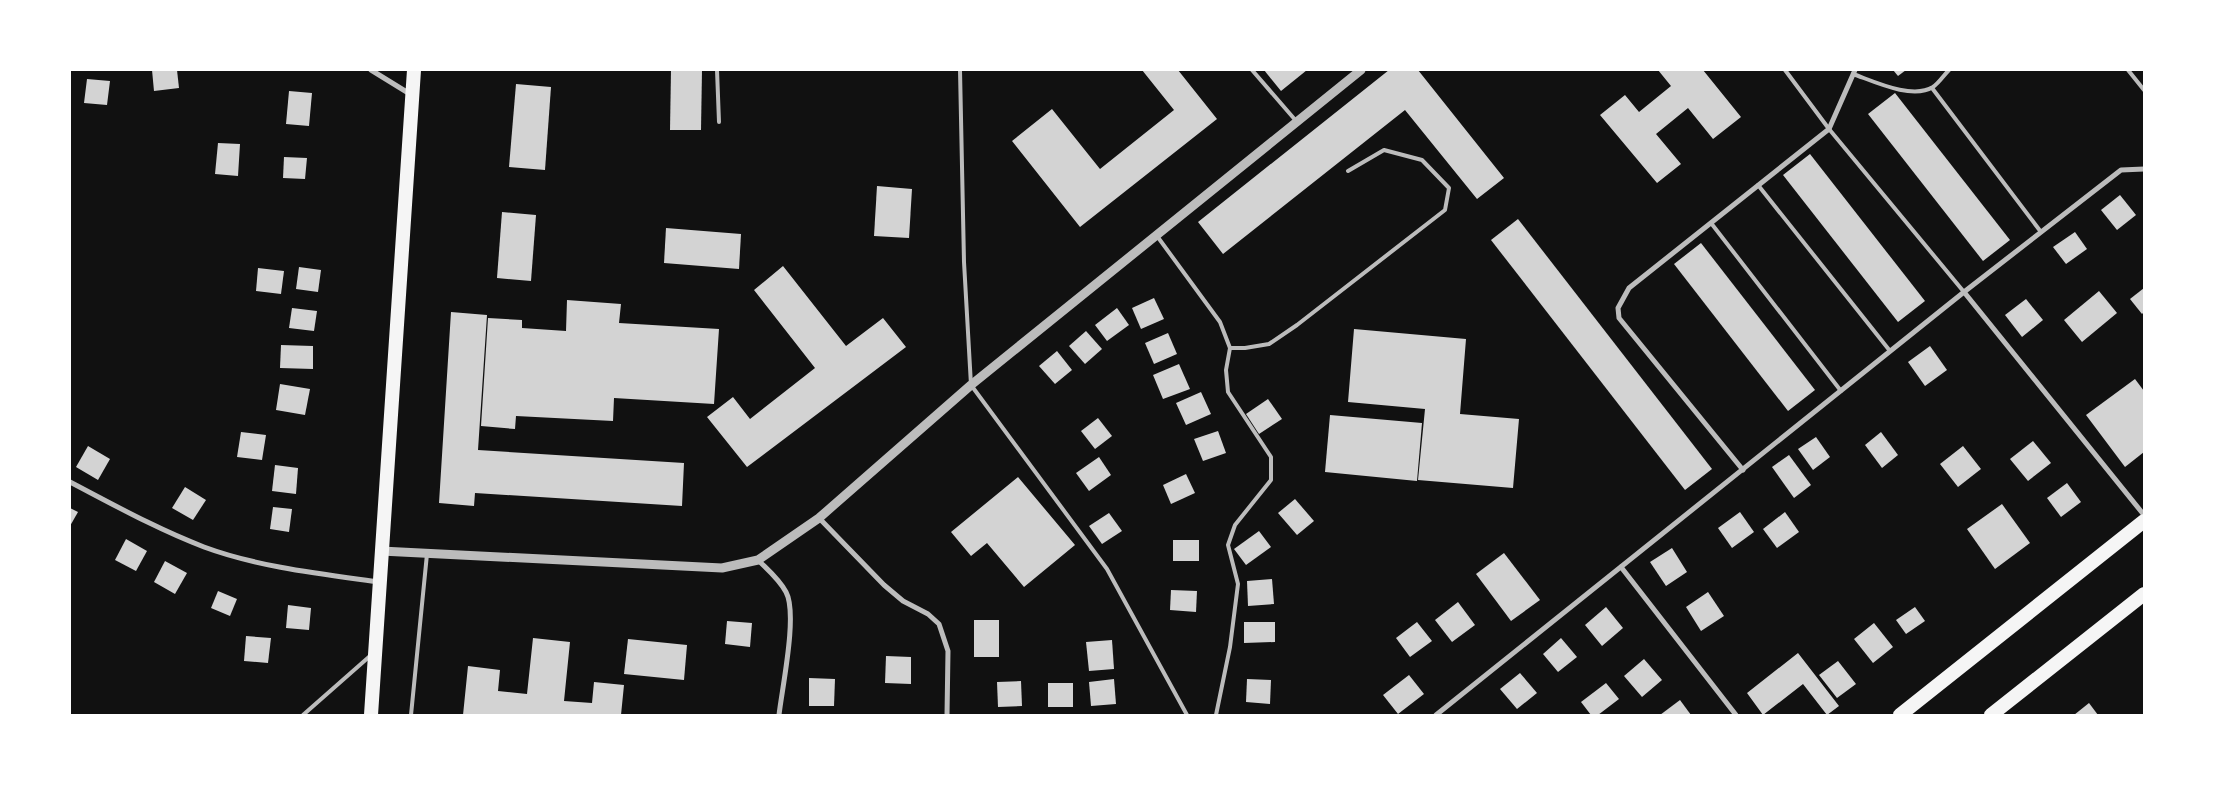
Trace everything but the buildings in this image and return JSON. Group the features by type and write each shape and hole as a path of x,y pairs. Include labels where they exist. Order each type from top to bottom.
{"highway":[{"path":"370,715 414,70"},
{"path":"1900,715 2144,521"},
{"path":"1991,715 2144,594"}],"street":[{"path":"371,70 378,72 412,96"},
{"path":"381,551 722,568 758,560 819,518 971,385 1361,70"},
{"path":"1743,470 1619,318 1618,308 1629,288 1829,129 1854,72"},
{"path":"1436,715 1964,292 2121,170 2130,168 2144,169"},
{"path":"1964,292 2144,516"},
{"path":"70,482 146,522 205,547 287,569 379,582"},
{"path":"819,518 884,585 903,601 928,614 938,624 948,650 947,715"},
{"path":"758,560 778,580 787,594 790,613 779,715"},
{"path":"1621,567 1736,715"}],"lane":[{"path":"717,70 719,122"},
{"path":"960,70 964,262 971,385 1106,568 1187,715"},
{"path":"1252,70 1297,122"},
{"path":"1785,70 1829,129 1964,292"},
{"path":"1854,72 1893,88 1912,92 1932,88 1949,70"},
{"path":"2128,70 2144,90"},
{"path":"1932,88 2041,232"},
{"path":"1230,348 1246,348 1269,344 1297,325 1445,210 1449,188 1422,160 1384,150 1348,170"},
{"path":"1758,186 1890,351"},
{"path":"1711,223 1841,391"},
{"path":"1157,236 1220,322 1230,348 1226,370 1228,392 1271,457 1272,480 1235,525 1228,544 1238,584 1230,647 1216,715"},
{"path":"411,715 427,554"},
{"path":"303,715 374,653"}]}
